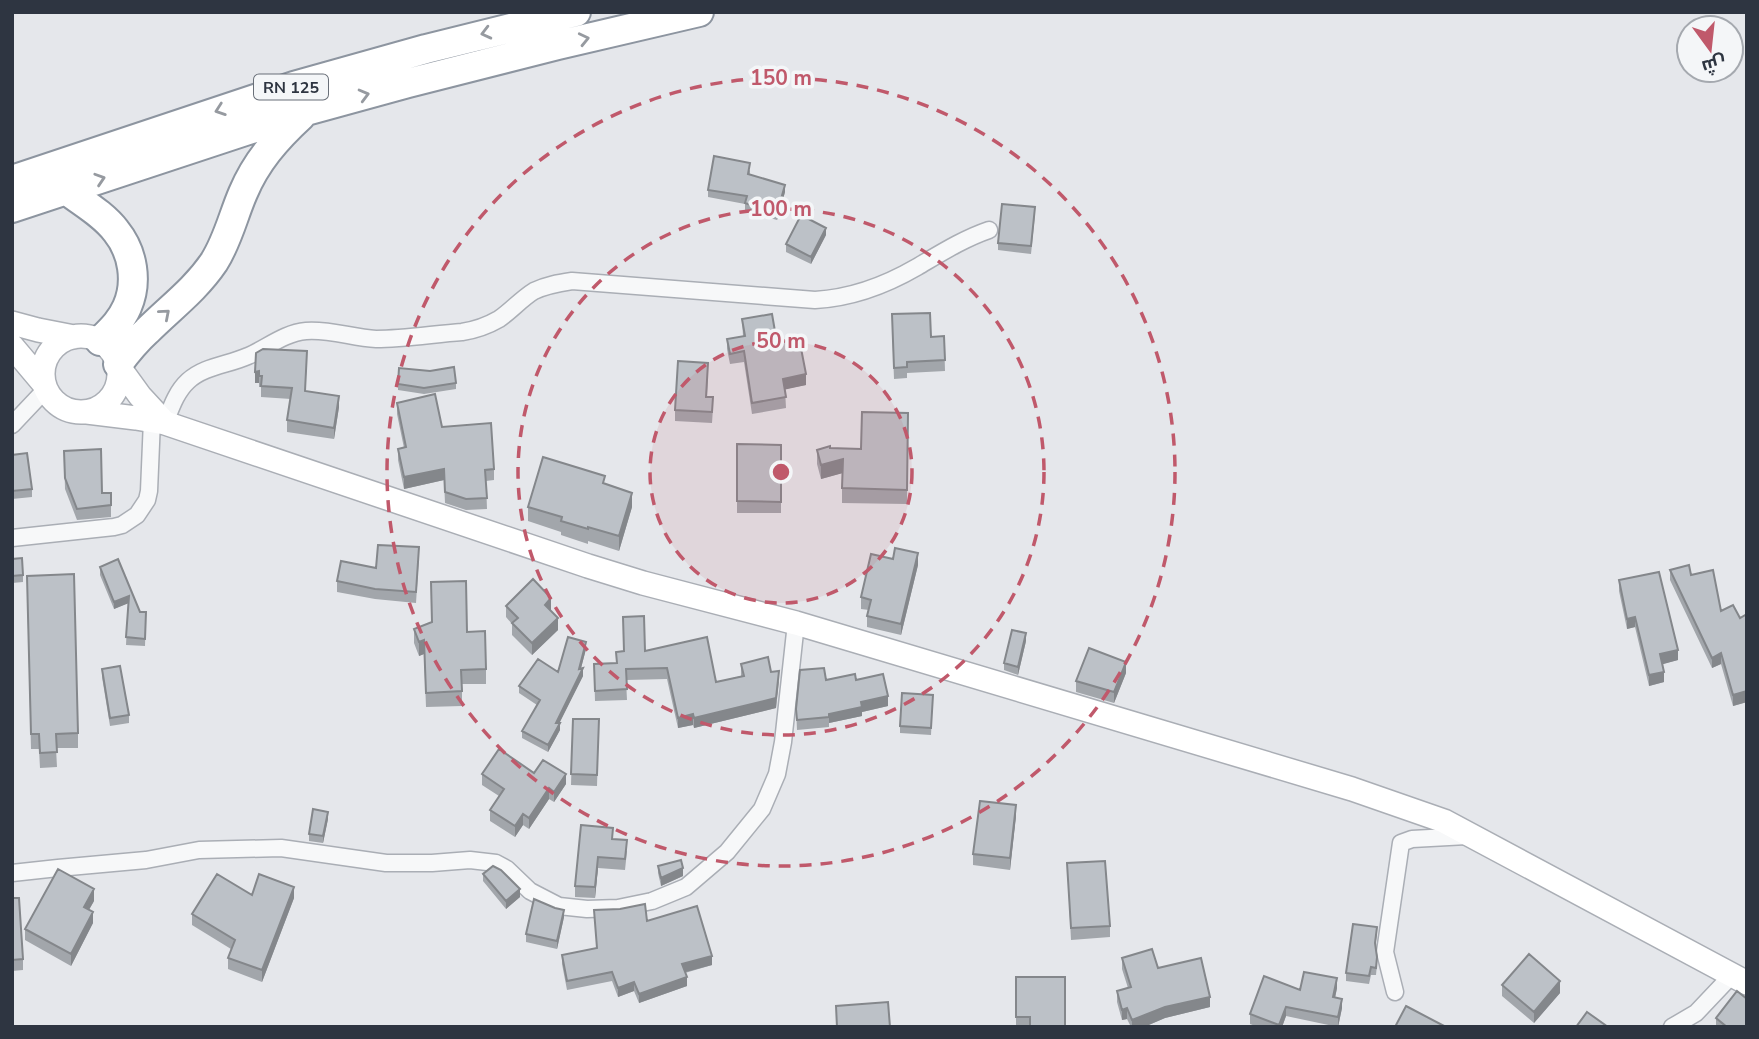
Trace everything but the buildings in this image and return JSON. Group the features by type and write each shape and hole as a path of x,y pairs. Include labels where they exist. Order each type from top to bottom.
{"highway":[{"name":"RN 125","path":"12,180 307,82 426,48 576,12"},
{"path":"12,208 306,111 558,45 699,12"},
{"path":"119,365 147,331 205,274 225,243 253,172 278,137 306,111"},
{"path":"66,190 116,230 132,267 131,294 120,319 87,339"}],"main road":[{"path":"12,323 108,346 158,421"},
{"path":"45,386 44,366 51,351 66,340 87,339"},
{"path":"12,346 45,386 51,398 67,410 158,421 555,556 796,624 1352,789 1444,821 1739,979"},
{"path":"87,412 96,410 110,400 118,384 119,365"}],"street":[{"path":"12,538 114,527 130,521 147,500 158,421 180,391 202,372 248,356 292,334 314,330 377,339 475,330 500,318 537,290 548,285 572,281 829,299 886,282 959,242 989,230"},
{"path":"12,425 45,386"},
{"path":"12,873 146,860 199,850 281,848 386,863 470,860 496,863 507,869 530,891 559,906 618,908 652,901 686,887 727,852 762,808 777,774 783,742 796,624"},
{"path":"1395,992 1385,953 1401,843 1412,839 1471,835"},
{"path":"1672,1027 1696,1013 1739,979"}]}
